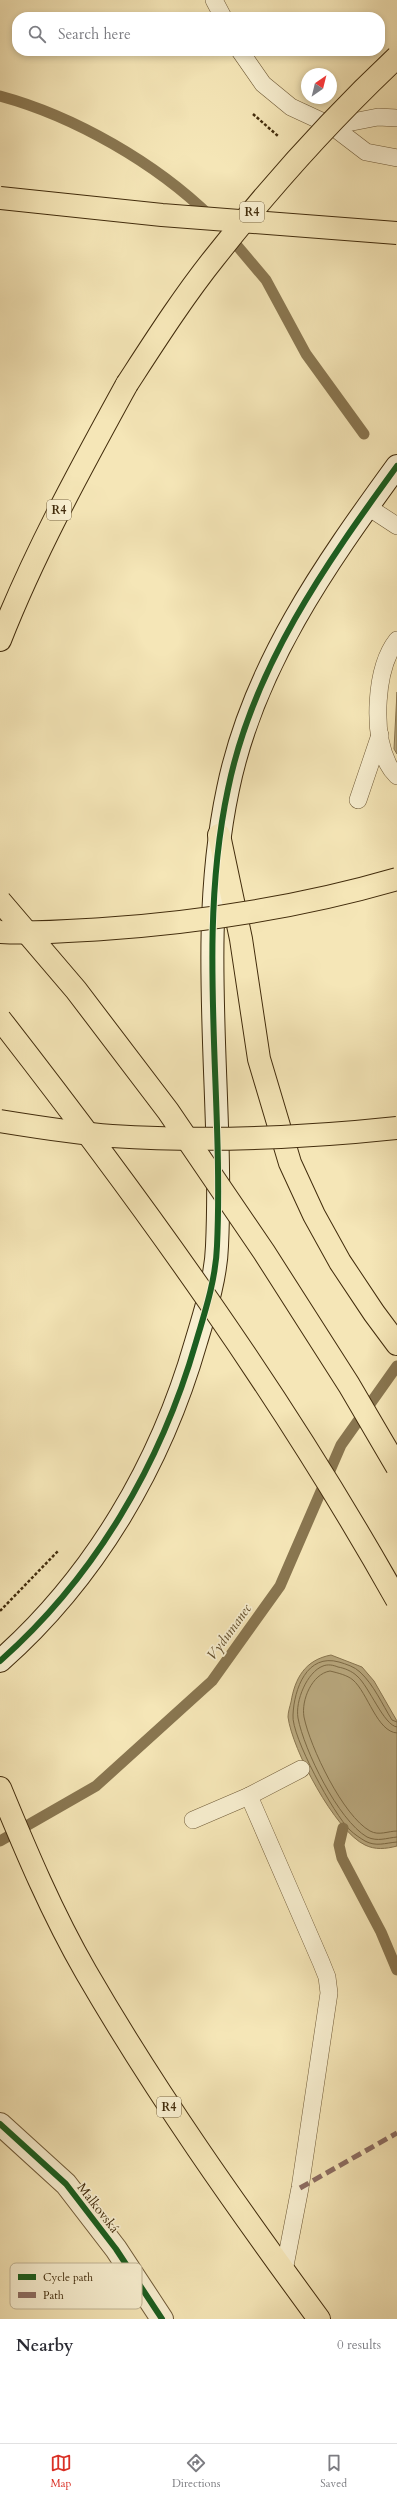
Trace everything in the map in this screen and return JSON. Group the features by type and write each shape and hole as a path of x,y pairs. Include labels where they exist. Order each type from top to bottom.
{"highway":[{"name":"R4","path":"0,640 16,600 69,491 127,384 214,257 326,128 397,57"},
{"path":"0,198 162,215 397,233"},
{"path":"219,835 241,939 259,1059 276,1121 290,1163 314,1215 374,1314 397,1344"},
{"path":"0,932 122,927 206,919 280,908 397,879"},
{"path":"0,901 76,990 168,1110 336,1365 397,1467"},
{"path":"0,1019 78,1120 178,1256 291,1426 360,1535 397,1600"},
{"path":"0,1121 111,1136 179,1138 337,1134 397,1128"},
{"name":"R4","path":"0,1788 39,1882 85,1971 152,2082 215,2176 318,2319"}],"main road":[{"path":"0,1661 62,1598 113,1528 146,1472 171,1420 205,1313 217,1250 212,945 219,835 228,785 257,691 295,618 368,507 397,466"},
{"name":"Malkovská","path":"0,2124 66,2184 125,2263"},
{"name":"Malkovská","path":"142,2289 162,2319"}],"lane":[{"path":"214,0 220,12"},
{"path":"243,56 263,84 291,107 332,126 366,152 397,158"},
{"path":"332,126 378,117 397,118"},
{"path":"368,507 397,526"},
{"path":"397,640 383,666 378,716 380,734 388,764 397,776"},
{"path":"358,800 380,734"},
{"path":"193,1820 249,1796 301,1769"},
{"path":"249,1796 321,1962 327,1977 329,1993 300,2188 284,2271"}],"path":[{"path":"0,1611 35,1573"}],"water":[{"path":"397,692 397,754 394,749"},
{"path":"331,1655 362,1667 374,1681 397,1721 397,1846 389,1848 369,1847 353,1837 341,1824 317,1788 306,1768 291,1731 288,1713 295,1685 303,1671 314,1661"}],"waterway":[{"path":"0,96 56,116 113,144 140,160 165,178 211,217"},
{"path":"228,235 266,280 306,354 364,434"},
{"name":"Vydumanec","path":"0,1841 96,1786 212,1681 280,1586 341,1445 397,1366"},
{"path":"343,1828 339,1845 342,1858 381,1932 397,1970"}],"marked path":[{"path":"300,2188 397,2133"}],"cycle path":[{"path":"0,1661 34,1628 66,1593 95,1555 120,1516 144,1474 164,1432 196,1342 215,1270 217,1246 218,1189 212,959 214,902 219,845 228,789 239,744 273,659 318,580 397,466"},
{"path":"0,2124 66,2184 125,2263"},
{"path":"142,2289 162,2319"}]}
